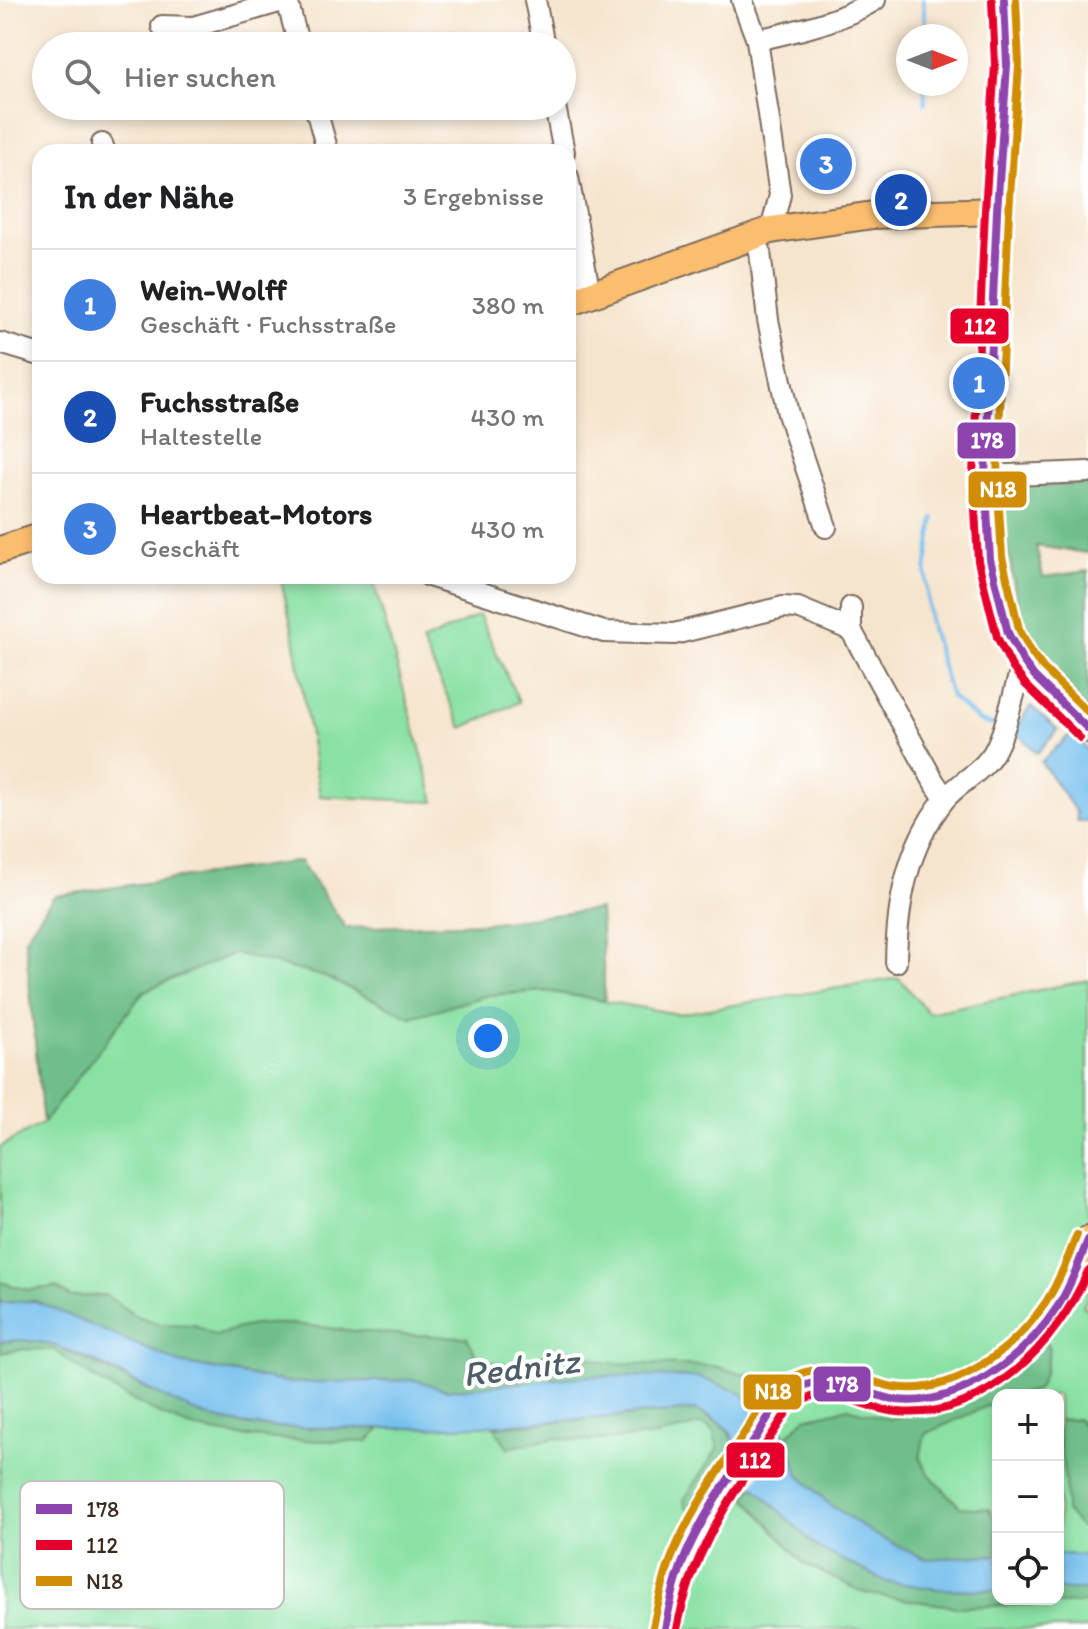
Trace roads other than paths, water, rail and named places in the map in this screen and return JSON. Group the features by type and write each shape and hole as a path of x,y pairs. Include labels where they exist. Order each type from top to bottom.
{"main road":[{"path":"579,298 763,232 873,215 997,211 985,476 990,559 1008,633 1023,661 1034,676 1088,729"},
{"path":"0,550 32,540"},
{"path":"665,1629 669,1603 687,1548 721,1486 790,1392 812,1383 837,1382 885,1397 912,1400 940,1396 974,1382 1022,1348 1046,1321 1067,1288 1088,1240"}],"street":[{"path":"162,26 193,27 286,0 295,32"},
{"path":"535,0 541,32"},
{"path":"742,0 757,40 780,195 763,232 760,252 768,320 788,414 826,527"},
{"path":"757,40 817,25 875,0"},
{"path":"997,211 1006,79 1004,0"},
{"path":"319,120 326,144"},
{"path":"558,120 562,144"},
{"path":"576,265 579,298"},
{"path":"0,343 32,353"},
{"path":"985,476 1088,472"},
{"path":"454,584 604,632 674,634 783,607 798,608 851,630"},
{"path":"851,607 851,630 945,798"},
{"path":"896,962 899,908 919,838 945,798 991,758 1009,712 1023,661"}],"water":[{"path":"1031,706 1058,730 1037,753 1014,730"},
{"path":"1073,732 1088,751 1088,821 1077,821 1076,812 1041,762"},
{"path":"35,1301 180,1363 291,1383 416,1380 446,1390 589,1376 699,1377 741,1393 786,1436 799,1475 829,1504 877,1536 926,1559 992,1555 992,1590 939,1589 887,1582 817,1547 754,1486 730,1431 712,1417 695,1410 424,1428 283,1427 233,1423 178,1404 76,1353 25,1340 0,1342 0,1303"},
{"path":"1064,1554 1088,1555 1088,1590 1064,1590"}],"waterway":[{"path":"923,0 925,24"},
{"path":"925,96 925,103"},
{"path":"934,518 926,571 929,621 951,697 979,721 996,726"}],"place":[{"name":"Heartbeat-Motors","path":"826,164"},
{"name":"Fuchsstraße","path":"901,200"},
{"name":"Wein-Wolff","path":"979,383"}],"water label":[{"name":"Rednitz","path":"521,1367"}]}
